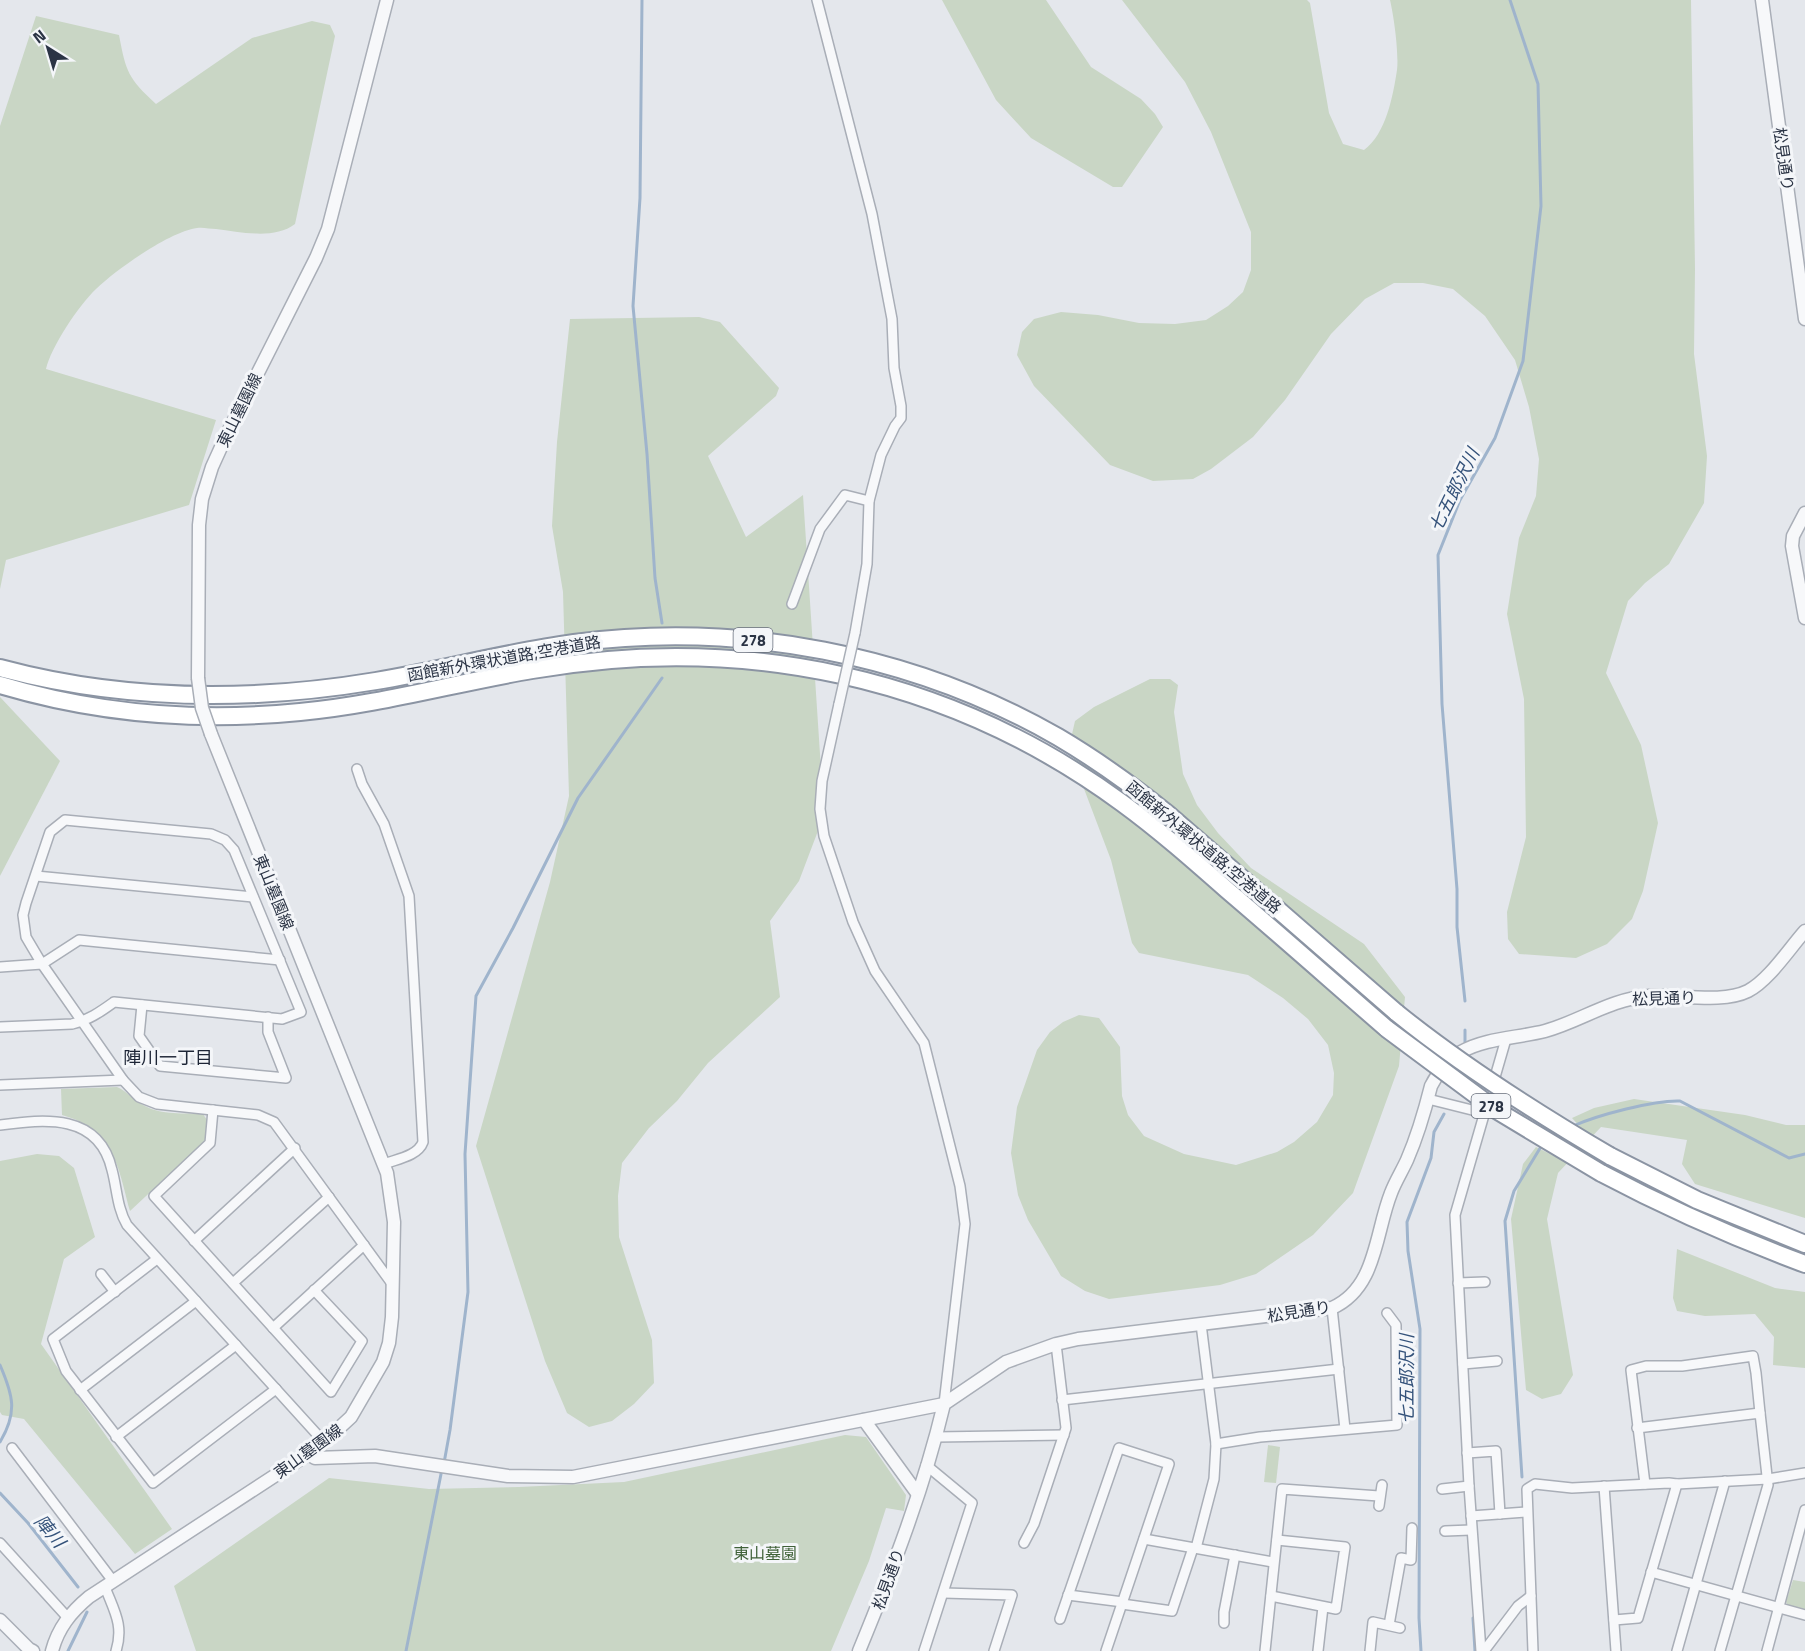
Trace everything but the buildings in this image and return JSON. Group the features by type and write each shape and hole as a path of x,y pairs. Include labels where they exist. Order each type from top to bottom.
{"highway":[{"name":"函館新外環状道路;空港道路","path":"0,668 71,685 222,697 302,692 344,686 575,643 628,638 692,636 786,644 848,655 896,668 956,688 1006,710 1057,736 1132,785 1397,1013 1443,1050 1506,1094 1610,1156 1697,1200 1805,1244"},
{"name":"函館新外環状道路;空港道路","path":"0,685 55,700 146,714 222,717 301,712 376,701 531,670 629,658 741,659 783,663 833,672 891,687 998,728 1083,776 1156,829 1387,1029 1496,1110 1601,1173 1689,1216 1805,1264"}],"street":[{"name":"東山墓園線","path":"52,1651 59,1632 78,1606 324,1442 351,1417 387,1352 391,1330 393,1285 393,1203 384,1164 211,734 202,708 198,678 201,499 227,434 316,258 328,229 387,0"},
{"path":"308,1454 315,1458 375,1456 508,1476 573,1476 944,1404 965,1224 960,1186 924,1043 875,970 853,922 824,837 820,808 822,781 855,633 867,564 869,501 880,454 901,418 901,406 894,368 892,319 872,214 817,0"},
{"name":"松見通り","path":"1762,0 1805,319"},
{"path":"792,604 820,529 845,495 869,501"},
{"path":"1805,513 1793,536 1792,546 1805,618"},
{"path":"357,769 362,784 384,824 409,896 423,1142 414,1153 384,1164"},
{"path":"0,1027 72,1024 83,1021 93,1017 114,1002 282,1018 301,1012 234,850 219,836 64,820 50,832 26,903 23,922 29,944 42,964 83,1021 123,1080 134,1093 151,1102 265,1116 279,1127 393,1285"},
{"path":"36,876 253,897"},
{"name":"松見通り","path":"859,1651 883,1596 936,1437 944,1404 1005,1362 1056,1344 1078,1339 1332,1308 1344,1303 1355,1291 1370,1266 1386,1208 1407,1159 1435,1077 1450,1060 1461,1052 1484,1043 1545,1031 1616,1001 1648,996 1736,995 1760,983 1805,932"},
{"path":"0,967 42,964 79,940 280,960"},
{"path":"142,1005 139,1036 160,1066 286,1078 268,1032 268,1017"},
{"path":"1483,1651 1471,1530 1455,1215 1506,1039"},
{"path":"0,1085 123,1080"},
{"path":"1428,1099 1484,1113"},
{"path":"213,1110 210,1143 154,1197 331,1392 362,1341 315,1290"},
{"path":"0,1125 35,1120 55,1121 73,1125 89,1134 100,1144 109,1159 123,1219 324,1442"},
{"path":"194,1240 295,1148"},
{"path":"233,1283 329,1197"},
{"path":"273,1328 363,1245"},
{"path":"157,1259 53,1340 66,1371 153,1483 276,1389"},
{"path":"101,1274 115,1292"},
{"path":"1458,1283 1485,1282"},
{"path":"80,1390 196,1301"},
{"path":"1332,1308 1345,1429"},
{"path":"1216,1444 1397,1425 1396,1325 1387,1313"},
{"path":"1068,1595 1172,1611 1194,1548 1214,1479 1216,1444 1201,1324"},
{"path":"1024,1543 1034,1524 1066,1428 1056,1344"},
{"path":"116,1437 236,1345"},
{"path":"1645,1485 1631,1370 1646,1366 1682,1366 1753,1356 1768,1479 1720,1651"},
{"path":"1462,1364 1497,1361"},
{"path":"1062,1400 1339,1369"},
{"path":"1637,1428 1760,1413"},
{"path":"864,1420 917,1493"},
{"path":"936,1437 1064,1435"},
{"path":"12,1448 109,1584 121,1633 116,1651"},
{"path":"1060,1619 1119,1449 1169,1464 1106,1651"},
{"path":"1467,1453 1496,1450 1500,1514"},
{"path":"924,1651 972,1503 926,1465"},
{"path":"1533,1651 1527,1490 1535,1484 1572,1488 1677,1484 1768,1479 1805,1473"},
{"path":"1677,1651 1725,1481"},
{"path":"1614,1620 1638,1618 1677,1484"},
{"path":"1265,1651 1282,1489 1379,1501 1382,1485"},
{"path":"1442,1489 1469,1486"},
{"path":"1604,1486 1616,1651"},
{"path":"1767,1651 1805,1510"},
{"path":"1471,1516 1527,1512"},
{"path":"1389,1625 1401,1558 1411,1560 1412,1528"},
{"path":"1445,1531 1471,1530"},
{"path":"1144,1539 1273,1562"},
{"path":"1271,1596 1336,1609 1346,1547 1276,1540"},
{"path":"0,1543 68,1618"},
{"path":"1224,1623 1234,1555"},
{"path":"1651,1572 1805,1615"},
{"path":"944,1593 1012,1595 994,1651"},
{"path":"1483,1651 1518,1606 1531,1596"},
{"path":"1318,1651 1323,1607"},
{"path":"0,1620 33,1651"},
{"path":"1370,1651 1373,1622 1400,1628"}],"green space":[{"path":"942,0 1046,0 1091,67 1141,99 1163,127 1122,187 1113,187 1031,138 996,100"},
{"path":"1122,0 1307,0 1310,3 1329,113 1343,144 1364,150 1372,143 1383,125 1391,103 1395,80 1397,45 1390,0 1691,0 1694,354 1707,456 1704,503 1669,564 1645,583 1628,601 1606,673 1641,745 1658,823 1643,891 1632,919 1607,944 1576,958 1519,954 1508,939 1507,912 1526,837 1524,699 1507,614 1519,538 1536,496 1539,459 1529,407 1515,360 1485,316 1453,289 1423,283 1394,283 1365,299 1331,334 1285,400 1253,437 1211,469 1193,479 1153,481 1110,465 1034,386 1017,355 1022,332 1034,319 1061,312 1098,315 1139,323 1175,324 1206,320 1228,306 1243,292 1251,270 1251,232 1211,132 1185,82"},
{"path":"36,16 119,35 130,74 156,104 252,38 312,21 330,25 335,36 295,224 287,229 267,233 197,228 172,236 144,252 89,296 60,338 46,369 216,420 189,505 6,560 0,589 0,126"},
{"path":"699,317 720,322 779,388 776,396 708,456 746,537 803,495 824,815 799,881 770,921 780,997 708,1063 677,1101 649,1128 622,1163 618,1196 619,1237 652,1340 654,1383 634,1404 612,1421 589,1427 567,1413 545,1361 476,1146 550,882 569,796 563,592 552,526 557,442 570,319"},
{"path":"1150,679 1170,679 1178,685 1174,712 1183,774 1197,805 1218,833 1251,868 1364,944 1405,997 1399,1066 1353,1193 1313,1235 1256,1274 1220,1285 1109,1299 1085,1291 1061,1276 1028,1220 1018,1195 1011,1153 1017,1107 1037,1050 1050,1032 1063,1022 1079,1015 1099,1018 1120,1047 1122,1096 1128,1115 1144,1136 1184,1154 1236,1165 1277,1152 1294,1142 1317,1122 1333,1095 1334,1073 1328,1045 1308,1019 1283,998 1248,975 1139,953 1132,943 1111,860 1078,773 1070,743 1075,721 1094,707"},
{"path":"0,697 60,761 0,876"},
{"path":"117,1087 151,1109 173,1113 203,1114 207,1120 205,1141 130,1211 122,1179 111,1151 93,1130 79,1121 62,1115 61,1089"},
{"path":"1634,1099 1745,1115 1786,1125 1805,1125 1805,1218 1695,1184 1682,1164 1687,1140 1601,1127 1558,1173 1547,1219 1573,1375 1561,1394 1542,1399 1526,1390 1511,1219 1523,1164 1536,1147 1560,1159 1582,1129 1572,1118 1594,1108"},
{"path":"37,1154 59,1156 74,1168 95,1237 64,1259 41,1344 172,1529 135,1554 24,1419 2,1415 0,1412 0,1161"},
{"path":"1677,1249 1775,1288 1805,1292 1805,1368 1773,1365 1774,1337 1755,1314 1705,1316 1677,1311 1673,1298"},
{"name":"東山墓園","path":"845,1435 866,1437 906,1495 904,1511 886,1508 869,1561 831,1651 196,1651 174,1586 329,1478 429,1489 624,1482"},
{"path":"1268,1445 1280,1447 1276,1483 1264,1482"},
{"path":"1793,1580 1805,1582 1805,1611 1788,1606 1786,1602"}],"waterway":[{"path":"642,0 640,198 633,306 647,454 655,578 662,623"},
{"name":"七五郎沢川","path":"1465,1001 1457,927 1457,889 1442,704 1438,555 1460,500 1495,438 1523,361 1541,206 1538,84 1510,0"},
{"path":"444,1463 468,1292 465,1154 476,996 578,798 662,678"},
{"name":"七五郎沢川","path":"1465,1030 1465,1042"},
{"path":"1573,1126 1626,1109 1680,1101 1789,1158 1805,1154"},
{"name":"七五郎沢川","path":"1421,1651 1419,1618 1420,1329 1408,1251 1407,1222 1431,1158 1434,1132 1444,1114"},
{"path":"1522,1477 1505,1221 1514,1191 1542,1145"},
{"name":"陣川","path":"0,1365 12,1404 9,1422 0,1442"},
{"path":"406,1651 442,1469"},
{"name":"陣川","path":"0,1493 28,1523 78,1587"},
{"name":"陣川","path":"68,1651 87,1612"},
{"path":"1473,1618 1475,1651"}],"district":[{"name":"陣川一丁目","path":"168,1057"}]}
